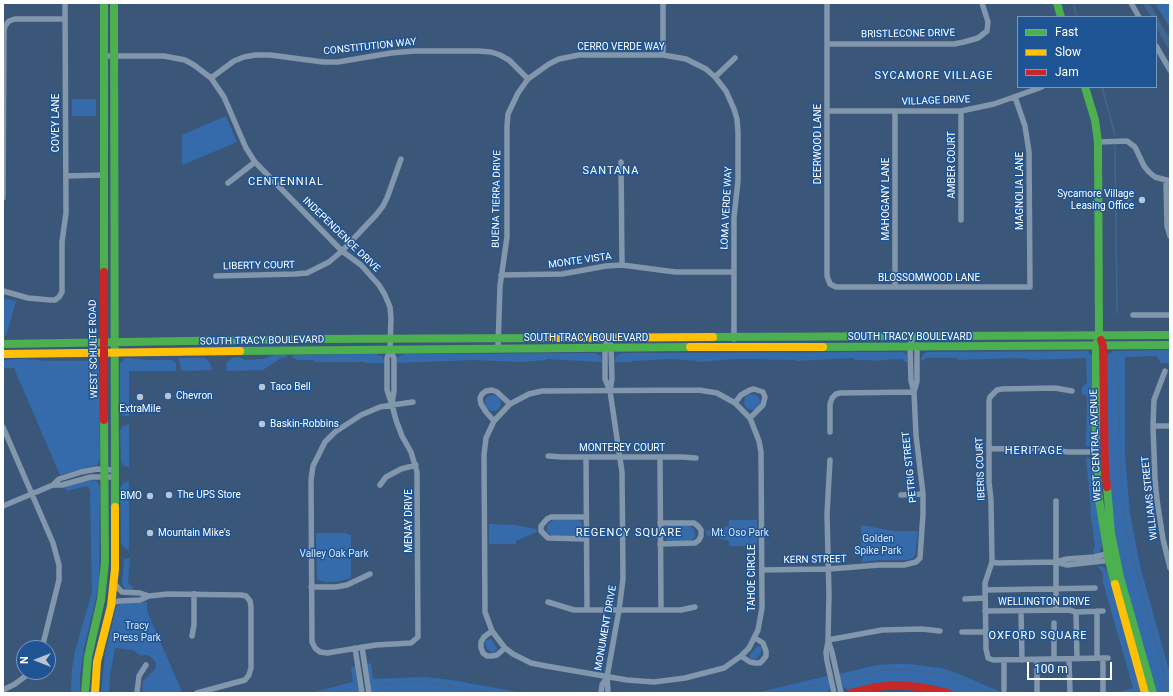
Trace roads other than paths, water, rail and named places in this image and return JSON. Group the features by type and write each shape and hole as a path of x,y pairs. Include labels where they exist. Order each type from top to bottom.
{"main road":[{"name":"WEST SCHULTE ROAD","path":"85,693 88,656 104,580 104,3"},
{"name":"WEST SCHULTE ROAD","path":"96,693 98,662 111,606 116,555 114,342 114,3"},
{"path":"1057,3 1061,16"},
{"name":"WEST CENTRAL AVENUE","path":"1086,88 1095,120 1098,142 1099,346 1096,452 1099,504 1145,693"},
{"name":"SOUTH TRACY BOULEVARD","path":"3,344 391,338 1170,335"},
{"name":"SOUTH TRACY BOULEVARD","path":"3,354 498,348 1170,345"},
{"name":"WEST CENTRAL AVENUE","path":"1099,346 1111,556 1153,693"},
{"path":"851,693 876,687 898,686 919,687 948,693"}],"street":[{"name":"COVEY LANE","path":"3,290 36,299 50,300 55,300 62,292 62,242 66,218 65,3"},
{"path":"662,3 663,55"},
{"name":"DEERWOOD LANE","path":"827,3 827,276 830,284"},
{"name":"BRISTLECONE DRIVE","path":"827,44 954,44 964,42 978,38 987,31 988,22 982,3"},
{"path":"1131,3 1138,16"},
{"path":"3,198 5,26 9,21 15,19 65,19"},
{"path":"1157,48 1170,70"},
{"name":"CONSTITUTION WAY","path":"211,78 234,61 255,55 270,55 323,62 338,62 391,53 414,51 478,50 500,54 509,60 528,79"},
{"name":"CERRO VERDE WAY","path":"528,79 549,64 570,56 579,55 663,55 690,61 706,69 715,77"},
{"name":"INDEPENDENCE DRIVE","path":"104,56 164,56 185,60 211,78 224,97 246,148 255,162 342,251 361,266 379,285 390,307 390,349"},
{"path":"715,77 736,58"},
{"name":"LOMA VERDE WAY","path":"715,77 721,84 730,100 737,119 738,132 738,181 734,217 734,347"},
{"name":"BUENA TIERRA DRIVE","path":"498,348 500,286 507,238 508,114 512,103 528,79"},
{"name":"VILLAGE DRIVE","path":"827,111 961,111 989,105 1039,88"},
{"name":"MAGNOLIA LANE","path":"1015,97 1025,126 1029,152 1030,287"},
{"name":"MAHOGANY LANE","path":"895,111 895,287"},
{"name":"AMBER COURT","path":"961,111 961,220"},
{"path":"1098,142 1127,141 1135,148 1144,166 1149,172 1155,177 1168,181 1167,226 1170,236"},
{"name":"LIBERTY COURT","path":"216,276 307,273 329,262 342,251 383,206 401,159"},
{"path":"228,183 255,162"},
{"path":"621,162 622,265"},
{"path":"66,176 103,176"},
{"name":"MONTE VISTA","path":"501,275 562,274 606,266 622,265 675,272 734,272"},
{"name":"BLOSSOMWOOD LANE","path":"830,284 836,288 1030,287"},
{"path":"1133,316 1170,316"},
{"name":"PETRIG STREET","path":"914,336 911,381 914,392 916,435 923,494 921,550 920,558 916,562"},
{"name":"MONUMENT DRIVE","path":"601,693 602,685 606,677 622,594 623,564 623,496 620,457 610,390 606,379 608,337"},
{"name":"MENAY DRIVE","path":"362,647 406,643 415,640 418,637 419,631 418,489 416,465 402,436 387,390 387,358 390,349"},
{"name":"WILLIAMS STREET","path":"1165,372 1154,400 1153,426 1157,500 1163,539 1170,568"},
{"name":"IBERIS COURT","path":"992,562 991,500 989,482 990,397 996,390 1002,389 1055,388 1072,391"},
{"path":"735,403 750,390 758,389 763,392 765,397 763,405 750,418"},
{"path":"494,420 481,404 480,398 482,394 486,391 492,390 497,392 510,404"},
{"name":"TAHOE CIRCLE","path":"699,390 717,393 735,403 750,418 758,435 761,452 761,621 755,638 749,648 733,663 714,671 669,680 639,682 532,663 521,659 505,648 492,631 485,612 484,597 485,446 494,420 510,404 529,394 542,391 699,390"},
{"path":"830,432 830,404 832,398 836,394 914,392"},
{"path":"369,693 362,647 327,653 320,652 314,648 312,642 311,480 313,466 325,442 335,432 369,410 380,406 413,402"},
{"path":"1153,426 1170,426"},
{"path":"3,427 53,543 59,566 59,580 44,640"},
{"path":"989,449 1034,448 1068,452 1096,452"},
{"name":"MONTEREY COURT","path":"548,456 696,458"},
{"path":"586,457 587,610"},
{"path":"660,457 661,610"},
{"path":"830,460 827,514 829,569 828,640 826,652 834,693"},
{"path":"380,484 386,477 401,468 416,465"},
{"path":"3,506 53,485 60,479 67,476 93,470 115,474"},
{"path":"901,495 923,494"},
{"path":"1056,501 1056,610"},
{"path":"586,517 551,518 547,519 541,526 542,531 548,538 586,539"},
{"path":"660,523 694,523 701,530 701,536 694,543 660,544"},
{"path":"1103,658 993,660 988,658 986,653 985,632 985,590 986,578 992,562 1056,562 1067,559 1111,556"},
{"name":"KERN STREET","path":"762,570 829,569 880,565 904,565 916,562"},
{"path":"311,587 336,587 347,585 370,574"},
{"path":"114,583 122,592 140,593 149,596 194,594 241,595 246,596 250,601 250,675 245,680 197,693"},
{"path":"985,590 1095,588"},
{"path":"192,636 194,625 194,594"},
{"path":"111,606 119,600 140,600 149,596"},
{"path":"965,599 985,598"},
{"path":"548,602 574,610 681,610 695,607"},
{"name":"WELLINGTON DRIVE","path":"985,611 1103,611"},
{"path":"1021,611 1022,660"},
{"path":"1097,611 1103,658 1103,692"},
{"path":"1076,612 1077,658"},
{"path":"1054,623 1054,659"},
{"path":"828,640 882,630 922,629 940,631"},
{"path":"492,631 484,637 481,642 483,652 487,656 492,656 497,655 505,648"},
{"path":"962,632 985,632"},
{"path":"741,656 750,662 755,663 760,663 763,660 766,656 766,651 763,643 755,638"},
{"path":"828,640 841,693"},
{"path":"355,648 362,693"},
{"path":"1070,658 1070,693"},
{"path":"1004,660 1004,690"},
{"path":"1037,660 1037,693"},
{"path":"137,693 139,676 146,665"},
{"name":"MONUMENT DRIVE","path":"606,677 608,693"},
{"path":"3,690 20,680"}],"waterway":[{"path":"1073,3 1077,16"},
{"path":"1146,3 1153,16"},
{"path":"1157,23 1170,46"},
{"path":"1102,88 1115,135"},
{"path":"1115,146 1117,313"},
{"path":"1117,357 1122,494 1127,534 1167,686"},
{"path":"847,678 883,670 907,670 935,673 959,680 989,693"},
{"path":"377,685 414,681 494,693"},
{"path":"778,693 822,683"},
{"path":"1162,687 1170,685"},
{"path":"336,693 352,689"}],"place":[{"name":"Sycamore Village Leasing Office","path":"1142,200"},
{"name":"Taco Bell","path":"262,387"},
{"name":"Chevron","path":"168,396"},
{"name":"ExtraMile","path":"140,397"},
{"name":"Baskin-Robbins","path":"262,424"},
{"name":"The UPS Store","path":"169,495"},
{"name":"BMO","path":"150,496"},
{"name":"Mountain Mike's","path":"150,533"}],"district":[{"name":"SYCAMORE VILLAGE","path":"934,76"},
{"name":"SANTANA","path":"611,171"},
{"name":"CENTENNIAL","path":"286,182"},
{"name":"HERITAGE","path":"1034,451"},
{"name":"REGENCY SQUARE","path":"629,533"},
{"name":"OXFORD SQUARE","path":"1038,636"}],"park label":[{"name":"Mt. Oso Park","path":"740,533"},
{"name":"Golden Spike Park","path":"878,544"},
{"name":"Valley Oak Park","path":"334,554"},
{"name":"Tracy Press Park","path":"137,632"}]}
